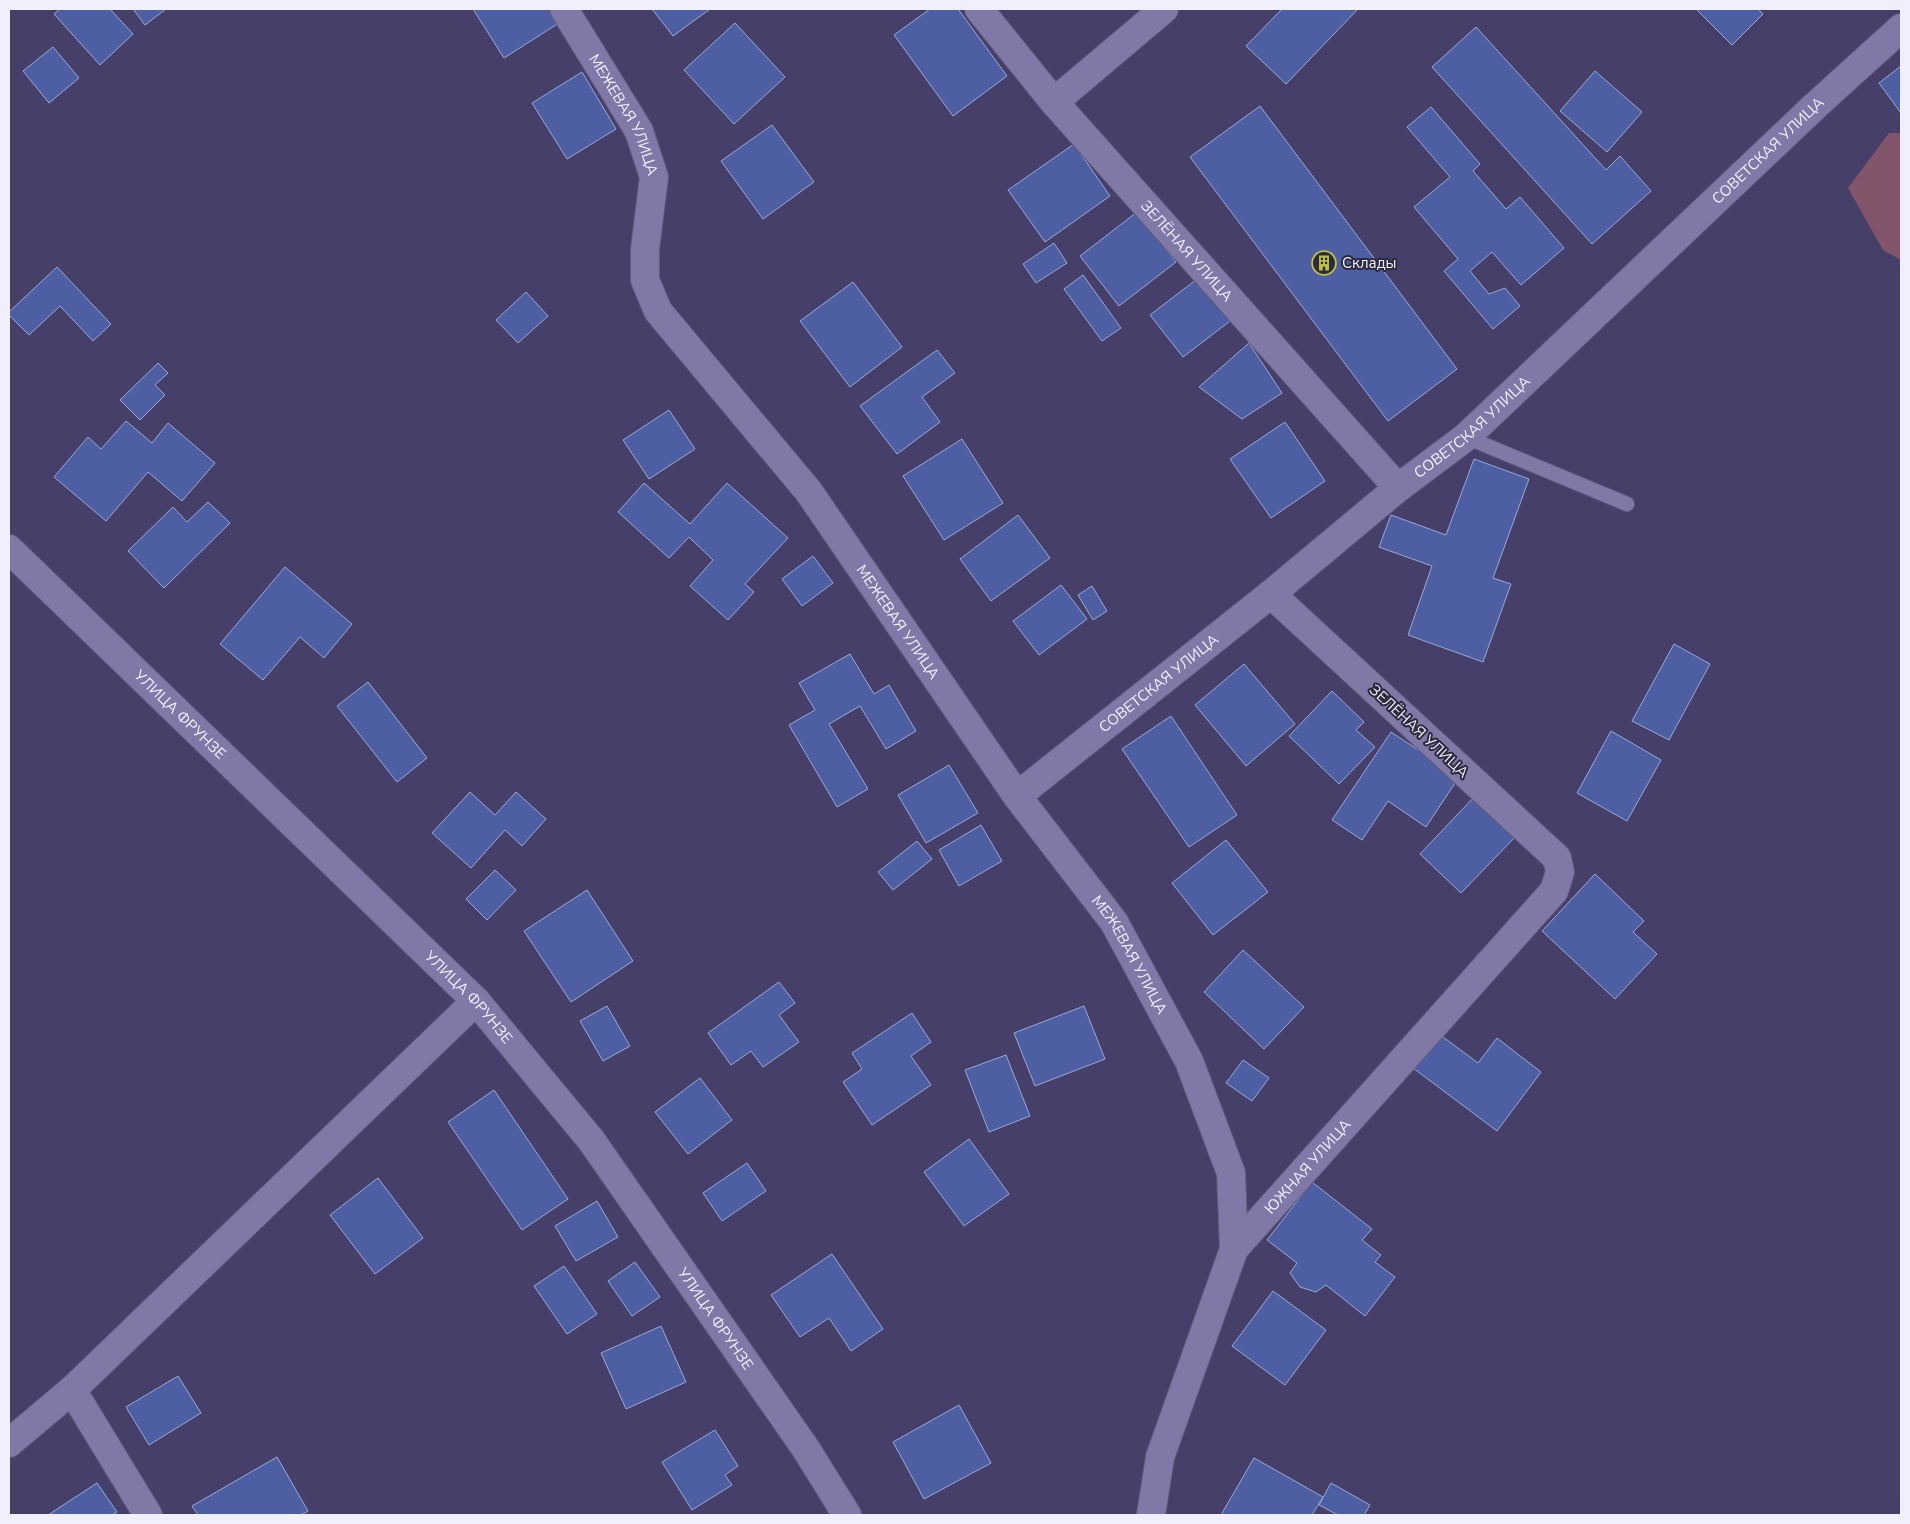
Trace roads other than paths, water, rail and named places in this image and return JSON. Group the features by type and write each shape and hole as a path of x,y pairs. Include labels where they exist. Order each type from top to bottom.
{"street":[{"name":"МЕЖЕВАЯ УЛИЦА","path":"564,9 639,131 654,177 646,249 645,280 658,311 809,492 1016,796 1114,922 1189,1061 1231,1173 1234,1250"},
{"name":"ЗЕЛЁНАЯ УЛИЦА","path":"979,9 1054,102 1398,488"},
{"path":"1054,102 1164,9"},
{"name":"СОВЕТСКАЯ УЛИЦА","path":"1016,796 1271,594 1398,488 1466,437 1815,106 1901,28"},
{"name":"УЛИЦА ФРУНЗЕ","path":"9,549 476,1001 591,1140 806,1449 847,1515"},
{"name":"ЗЕЛЁНАЯ УЛИЦА","path":"1271,594 1557,858 1560,872"},
{"name":"ЮЖНАЯ УЛИЦА","path":"1151,1515 1160,1457 1234,1250 1554,891 1560,872"},
{"path":"9,1443 72,1390 476,1001"},
{"path":"72,1390 148,1515"}],"lane":[{"path":"1466,437 1626,504"}],"place":[{"name":"Склады","path":"1324,263"}]}
